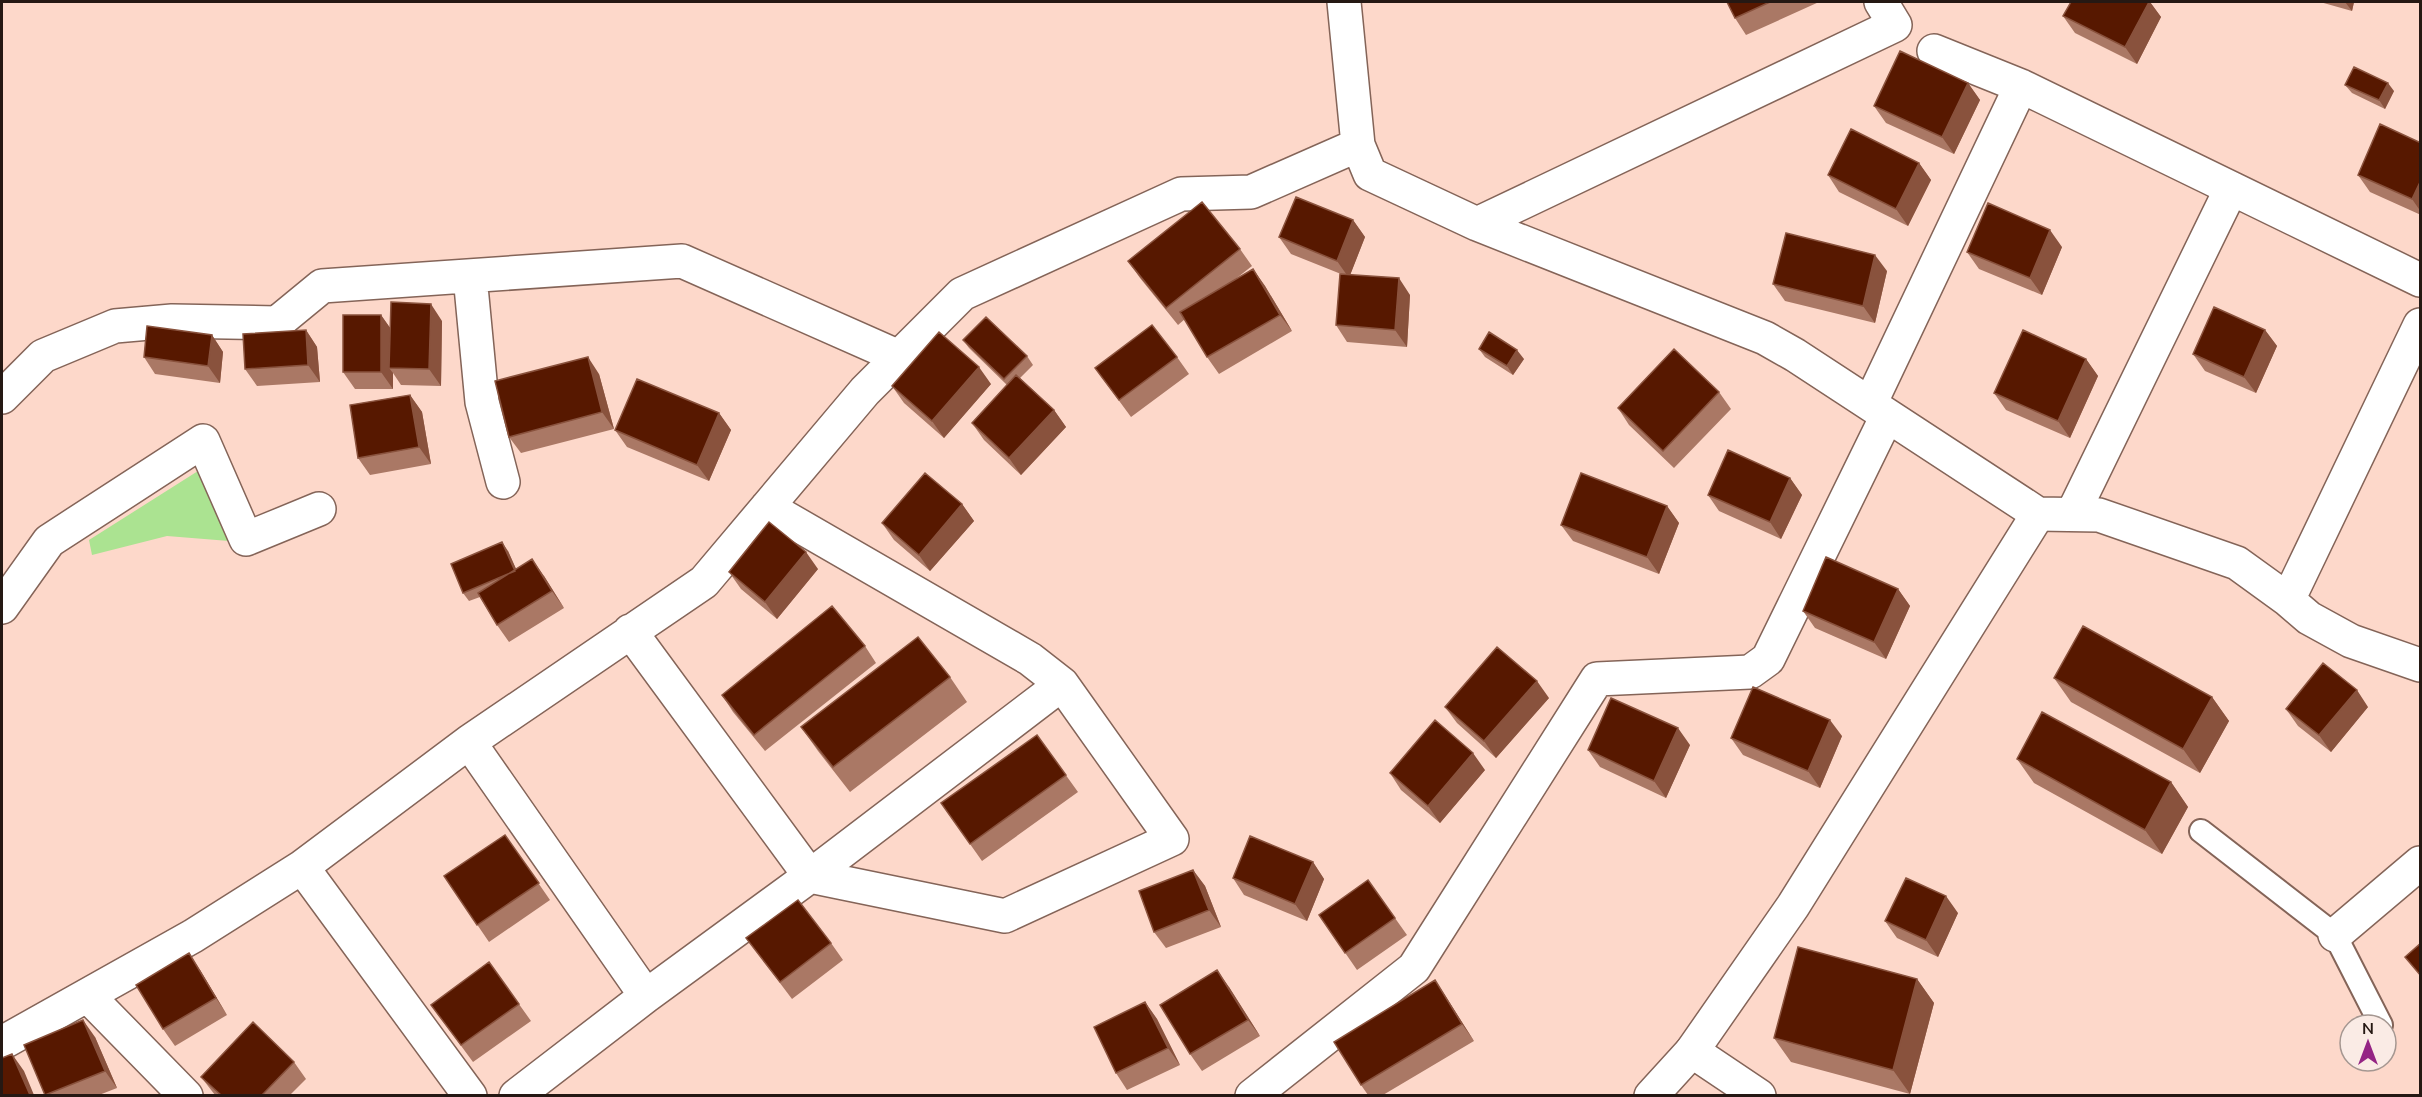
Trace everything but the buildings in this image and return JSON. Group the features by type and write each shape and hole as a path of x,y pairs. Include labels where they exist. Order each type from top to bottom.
{"street":[{"path":"1344,2 1358,145 1370,174 1477,224 1765,338 2038,514 2099,515 2237,562 2309,618 2351,641 2421,665"},
{"path":"1477,224 1894,25 1881,2"},
{"path":"1934,51 2021,86 2421,280"},
{"path":"1252,1095 1414,968 1597,679 1750,672 1768,659 2021,86"},
{"path":"2,1042 193,936 302,867 470,742 704,582 865,392 962,294 1181,194 1251,192 1358,145"},
{"path":"2073,513 2230,189"},
{"path":"2,397 43,356 115,326 172,321 277,323 322,286 682,261 899,357"},
{"path":"470,276 482,402 503,482"},
{"path":"2288,600 2421,325"},
{"path":"2,607 49,542 203,441 246,539 319,509"},
{"path":"630,631 810,876 1005,916 1172,839 1062,684 1030,659 767,507"},
{"path":"1651,1095 1692,1052 1793,906 2038,514"},
{"path":"516,1095 810,876 1062,684"},
{"path":"470,742 646,996"},
{"path":"2335,935 2421,863"},
{"path":"302,867 470,1095"},
{"path":"88,996 186,1095"},
{"path":"1692,1052 1758,1095"}],"lane":[{"path":"2201,831 2335,935 2375,1013"}],"green space":[{"path":"198,471 229,541 167,536 92,555 89,540"}]}
